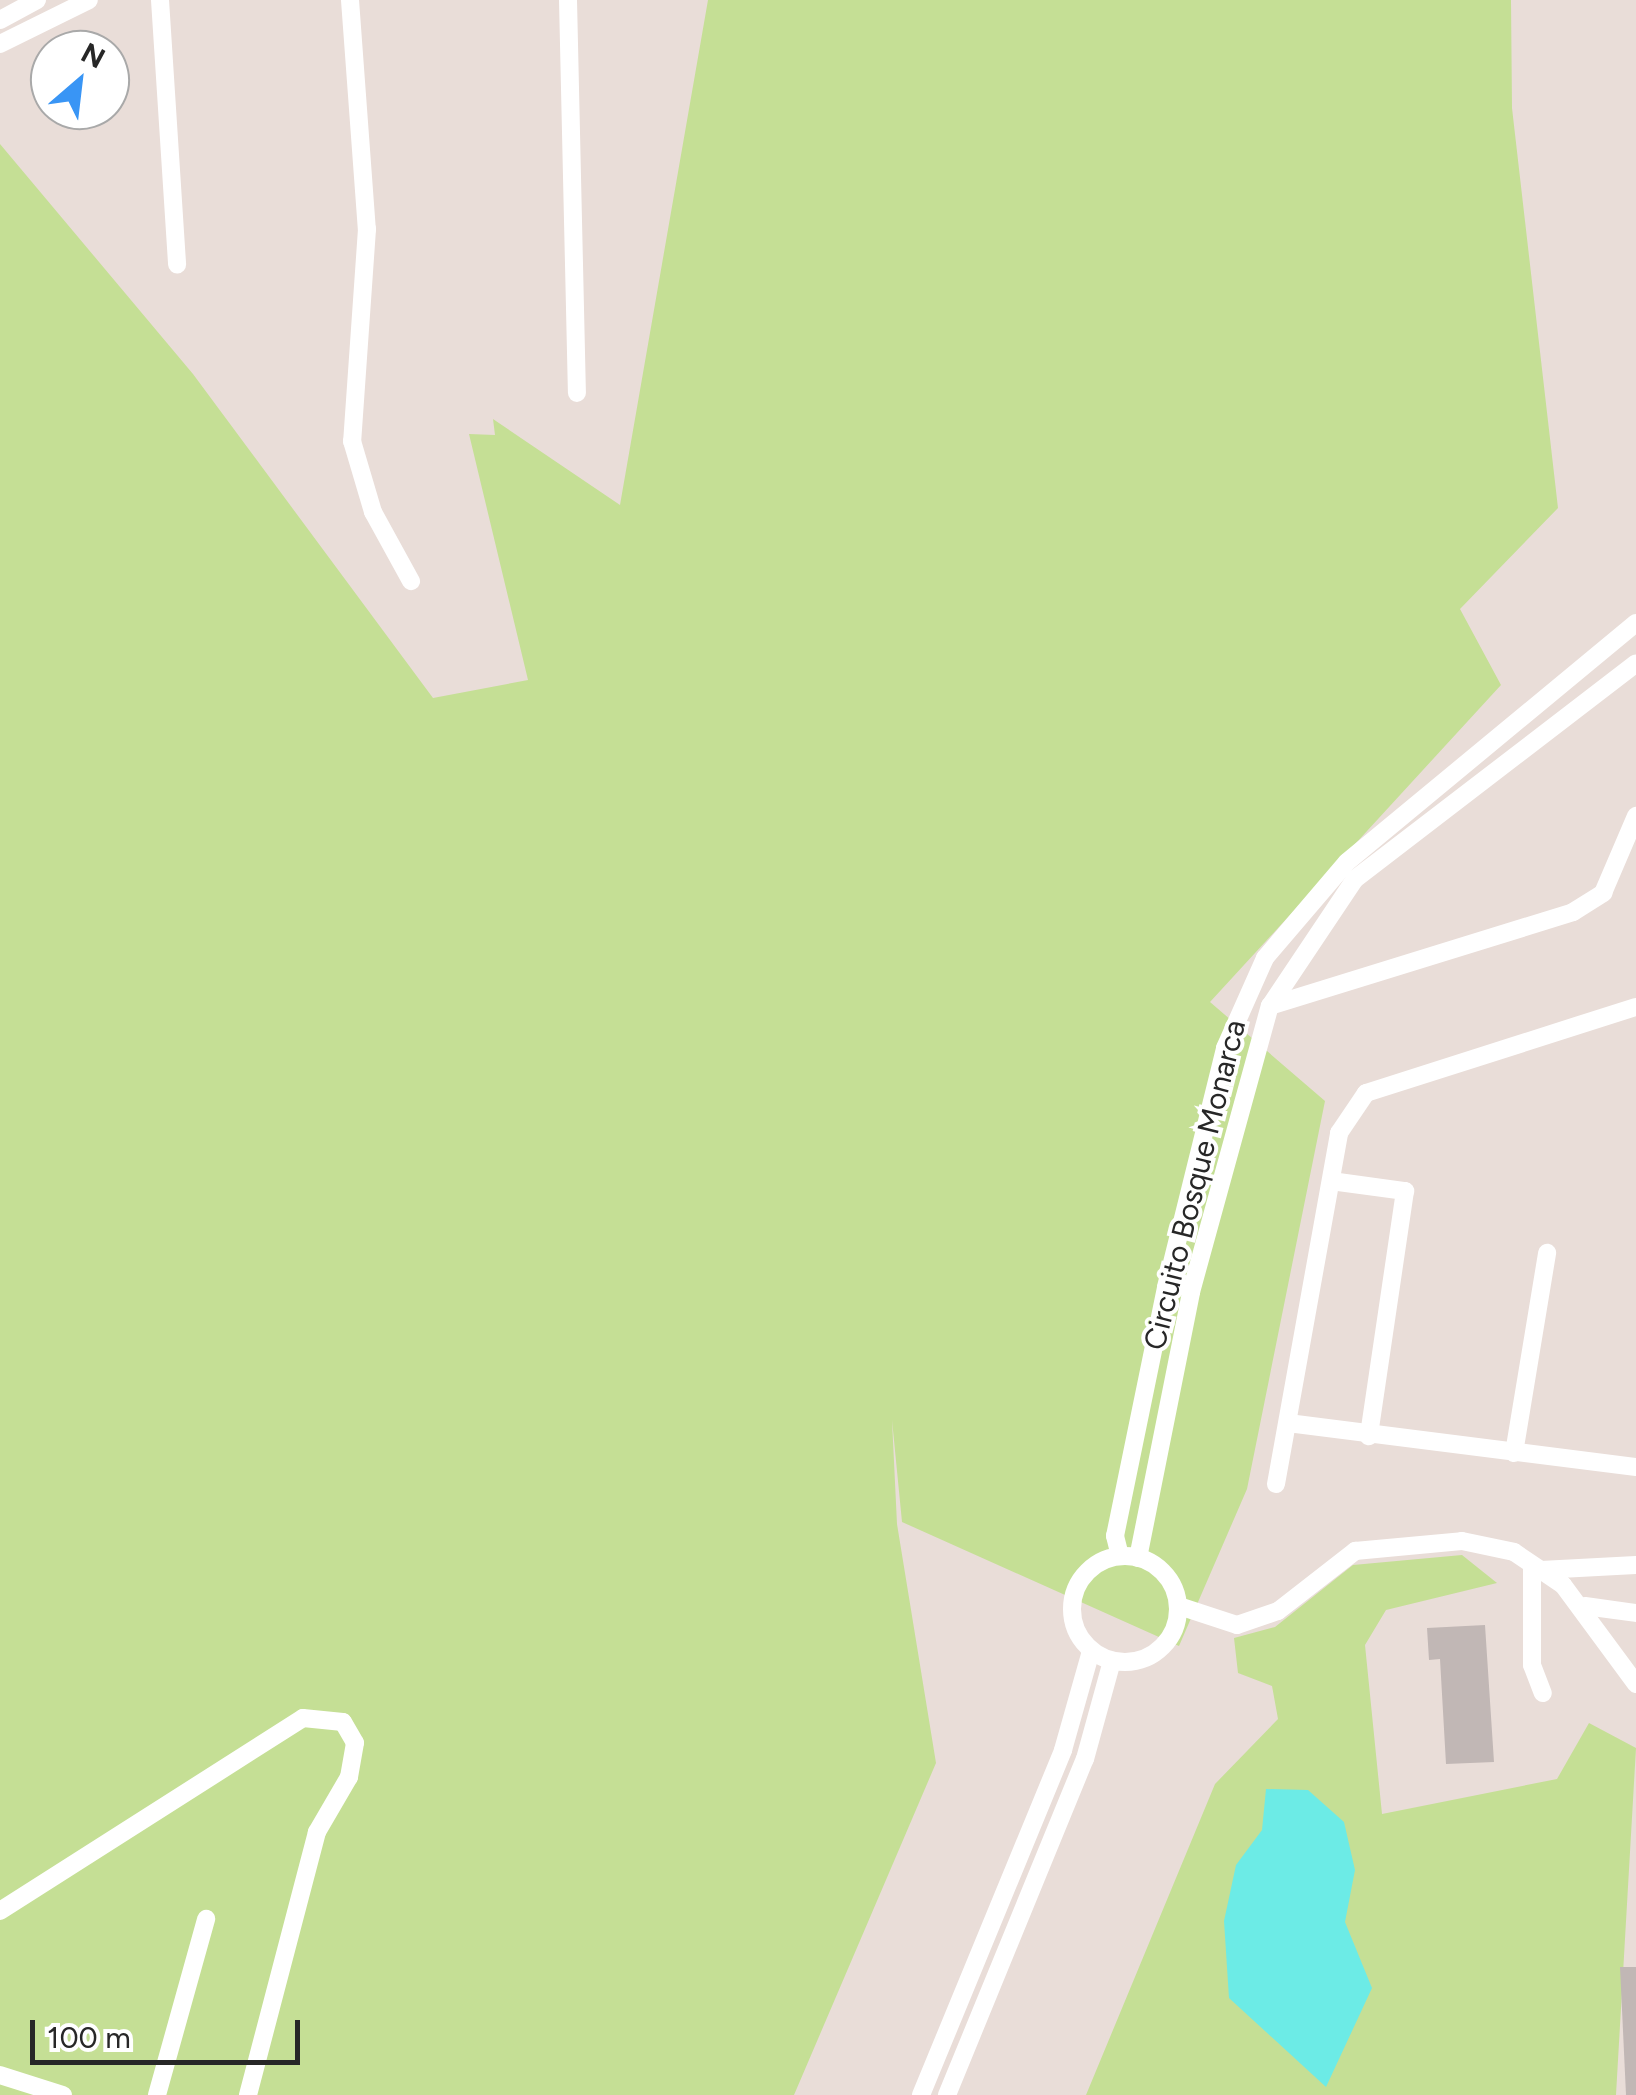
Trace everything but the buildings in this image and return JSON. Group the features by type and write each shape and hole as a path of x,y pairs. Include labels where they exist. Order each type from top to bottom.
{"street":[{"path":"0,44 89,0"},
{"path":"160,0 177,264"},
{"path":"350,0 367,229 352,441 373,512 411,580"},
{"path":"568,0 578,393"},
{"path":"0,20 30,2 34,26"},
{"name":"Circuito Bosque Monarca","path":"1129,1557 1115,1536 1166,1287 1225,1048 1265,958 1347,862 1636,624"},
{"name":"Circuito Bosque Monarca","path":"1129,1557 1191,1292 1270,1006 1355,880 1636,663"},
{"path":"1270,1006 1573,912 1603,894 1636,816"},
{"path":"1276,1484 1339,1133 1366,1093 1636,1008"},
{"path":"1331,1181 1404,1191 1369,1436"},
{"path":"1514,1452 1547,1253"},
{"path":"1288,1423 1636,1467"},
{"path":"1179,1606 1237,1625 1278,1611 1354,1551 1407,1541 1462,1541 1537,1567 1585,1606 1636,1684"},
{"path":"923,2094 1063,1750 1092,1651 1072,1603 1088,1571 1129,1557 1166,1576 1179,1606 1166,1644 1151,1657 1112,1661 1092,1651"},
{"path":"1537,1567 1636,1565"},
{"path":"1537,1567 1532,1665 1543,1692"},
{"path":"1585,1606 1636,1613"},
{"path":"947,2095 1085,1759 1112,1661"},
{"path":"0,1910 304,1718 342,1722 355,1743 349,1777 316,1832 248,2095"},
{"path":"156,2095 206,1919"},
{"path":"0,2075 63,2095"}],"green space":[{"path":"708,0 1511,0 1512,108 1558,508 1460,609 1501,685 1210,1002 1325,1101 1247,1489 1179,1646 902,1522 892,1420 897,1524 936,1763 794,2095 0,2095 0,144 193,374 433,698 528,680 469,434 495,435 493,419 620,505"},
{"path":"1462,1555 1497,1583 1386,1610 1365,1645 1382,1814 1557,1779 1589,1723 1636,1748 1616,2095 1086,2095 1215,1784 1278,1719 1272,1686 1238,1673 1234,1638 1275,1627 1353,1565"}],"water":[{"path":"1266,1789 1308,1790 1344,1822 1355,1870 1345,1922 1372,1988 1326,2087 1229,1998 1224,1921 1236,1865 1262,1830"}]}
